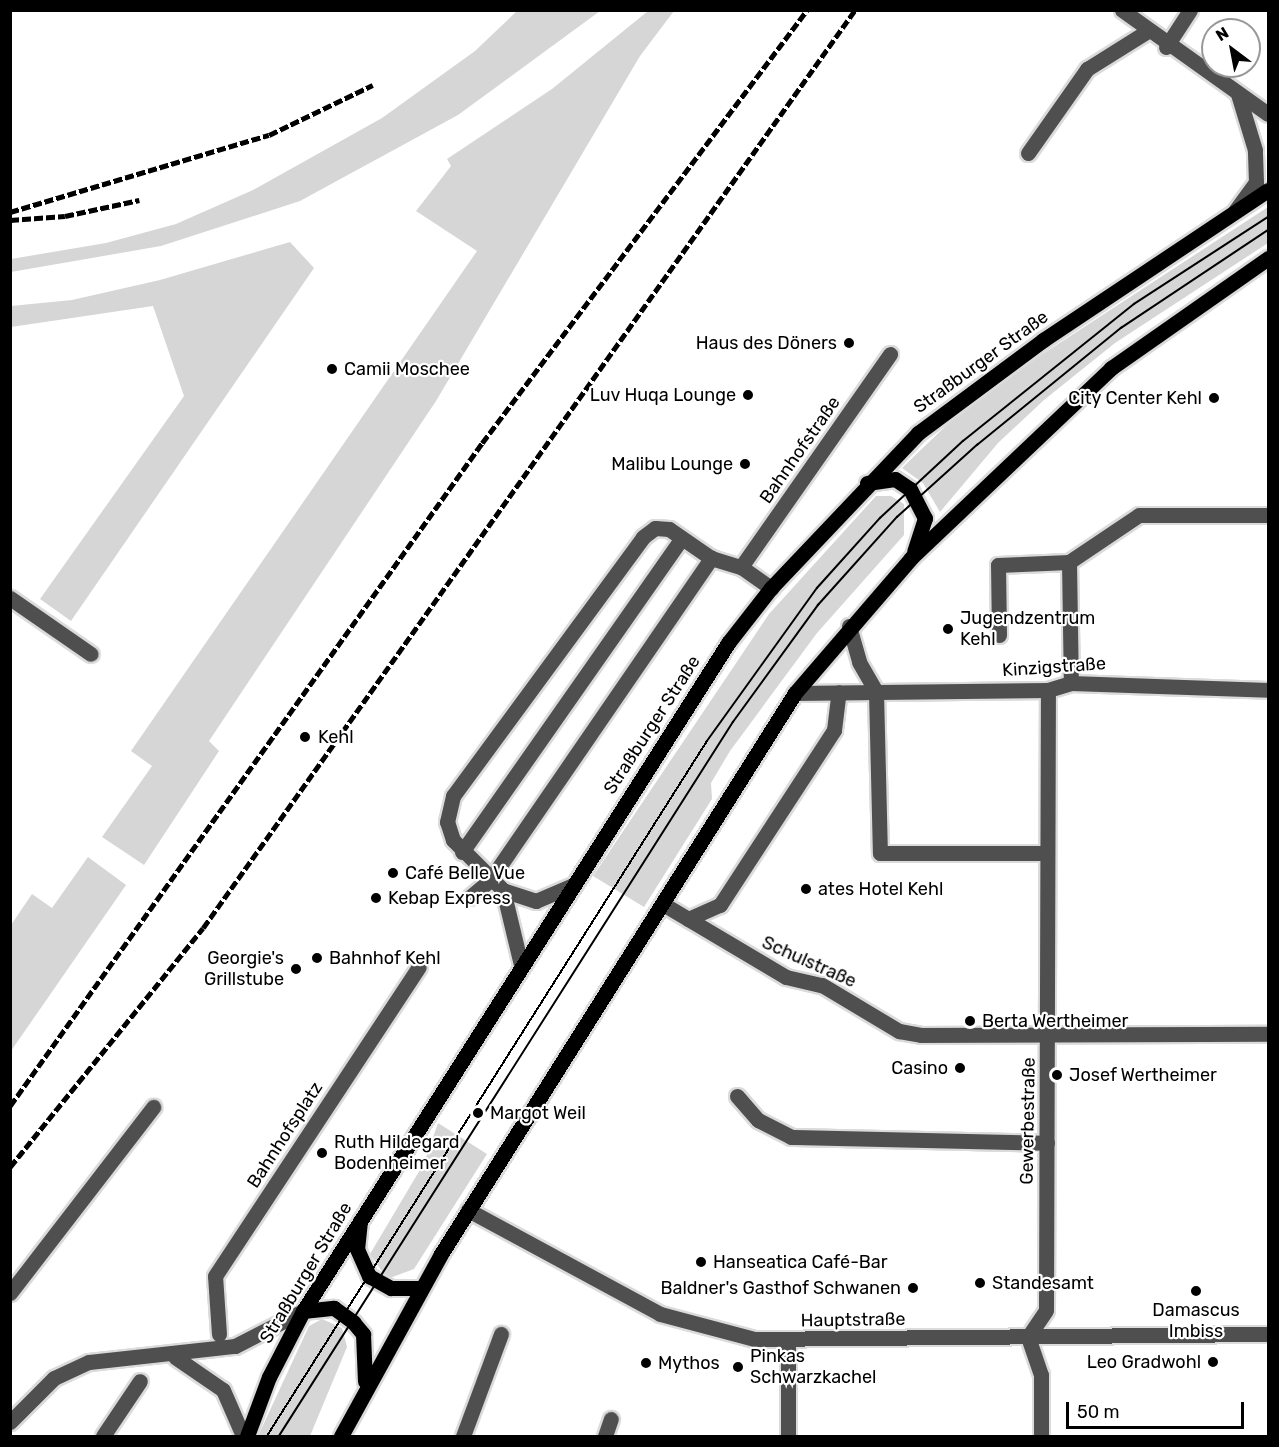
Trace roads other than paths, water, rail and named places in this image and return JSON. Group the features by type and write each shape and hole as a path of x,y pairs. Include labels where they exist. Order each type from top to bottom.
{"main road":[{"name":"Straßburger Straße","path":"245,1437 269,1377 303,1311 360,1218 728,643 771,588 867,483 984,382 1269,190"},
{"path":"341,1437 365,1384 420,1288 795,693 849,626 912,558 1111,368 1269,258"},
{"path":"867,483 895,479 917,498 925,518 912,558"},
{"path":"360,1218 357,1249 369,1276 391,1288 420,1288"},
{"path":"303,1311 334,1308 358,1328 363,1334 365,1384"}],"street":[{"path":"1166,47 1190,10"},
{"path":"1129,12 1146,32 1166,47 1269,114"},
{"path":"1028,153 1087,69 1146,32"},
{"path":"1233,214 1256,182 1255,150 1238,94"},
{"name":"Bahnhofstraße","path":"741,567 890,354"},
{"path":"999,635 998,565 1069,562 1139,515 1269,515"},
{"path":"571,886 536,902 503,890 462,852 447,822 453,796 643,537 655,528 682,538 711,558 741,567 771,588"},
{"path":"462,852 682,538"},
{"path":"470,897 490,880 711,558"},
{"path":"1069,562 1071,683"},
{"path":"10,598 91,654"},
{"path":"849,626 859,662 876,692 880,853 1046,853"},
{"name":"Kinzigstraße","path":"795,693 1048,690 1071,683 1269,690"},
{"name":"Gewerbestraße","path":"1028,1337 1046,1310 1049,1032 1046,853 1048,690"},
{"path":"688,919 720,905 834,730 839,692"},
{"path":"503,890 521,965"},
{"name":"Schulstraße","path":"663,904 786,977 822,985 910,1033 1269,1034"},
{"name":"Bahnhofsplatz","path":"219,1334 215,1276 419,967"},
{"path":"737,1096 758,1120 791,1137 1047,1143"},
{"path":"10,1293 153,1107"},
{"name":"Hauptstraße","path":"468,1210 660,1314 754,1339 788,1341 1269,1334"},
{"path":"10,1422 54,1378 89,1362 175,1357 250,1342 303,1311"},
{"path":"463,1437 501,1334"},
{"path":"1028,1337 1041,1375 1041,1437"},
{"path":"788,1341 788,1437"},
{"path":"175,1357 223,1390 245,1437"},
{"path":"103,1437 140,1381"},
{"path":"605,1437 611,1419"}],"tram line":[{"path":"267,1436 707,741 817,588 880,518 963,441 1134,304 1268,217"},
{"path":"279,1436 733,722 818,605 897,517 977,445 1121,328 1268,230"}],"railway":[{"path":"10,1106 482,443 807,10"},
{"path":"10,1167 203,928 855,10"},
{"path":"10,212 269,135 373,85"},
{"path":"10,220 65,216 139,200"}],"place":[{"name":"Haus des Döners","path":"849,343"},
{"name":"Camii Moschee","path":"332,369"},
{"name":"Luv Huqa Lounge","path":"748,395"},
{"name":"City Center Kehl","path":"1214,398"},
{"name":"Malibu Lounge","path":"745,464"},
{"name":"Jugendzentrum Kehl","path":"948,629"},
{"name":"Kehl","path":"305,737"},
{"name":"Café Belle Vue","path":"393,873"},
{"name":"ates Hotel Kehl","path":"806,889"},
{"name":"Kebap Express","path":"376,898"},
{"name":"Bahnhof Kehl","path":"317,958"},
{"name":"Georgie's Grillstube","path":"296,969"},
{"name":"Berta Wertheimer","path":"970,1021"},
{"name":"Casino","path":"960,1068"},
{"name":"Josef Wertheimer","path":"1057,1075"},
{"name":"Margot Weil","path":"478,1113"},
{"name":"Ruth Hildegard Bodenheimer","path":"322,1153"},
{"name":"Hanseatica Café-Bar","path":"701,1262"},
{"name":"Standesamt","path":"980,1283"},
{"name":"Baldner's Gasthof Schwanen","path":"913,1288"},
{"name":"Damascus Imbiss","path":"1196,1291"},
{"name":"Leo Gradwohl","path":"1213,1362"},
{"name":"Mythos","path":"646,1363"},
{"name":"Pinkas Schwarzkachel","path":"738,1367"}]}
